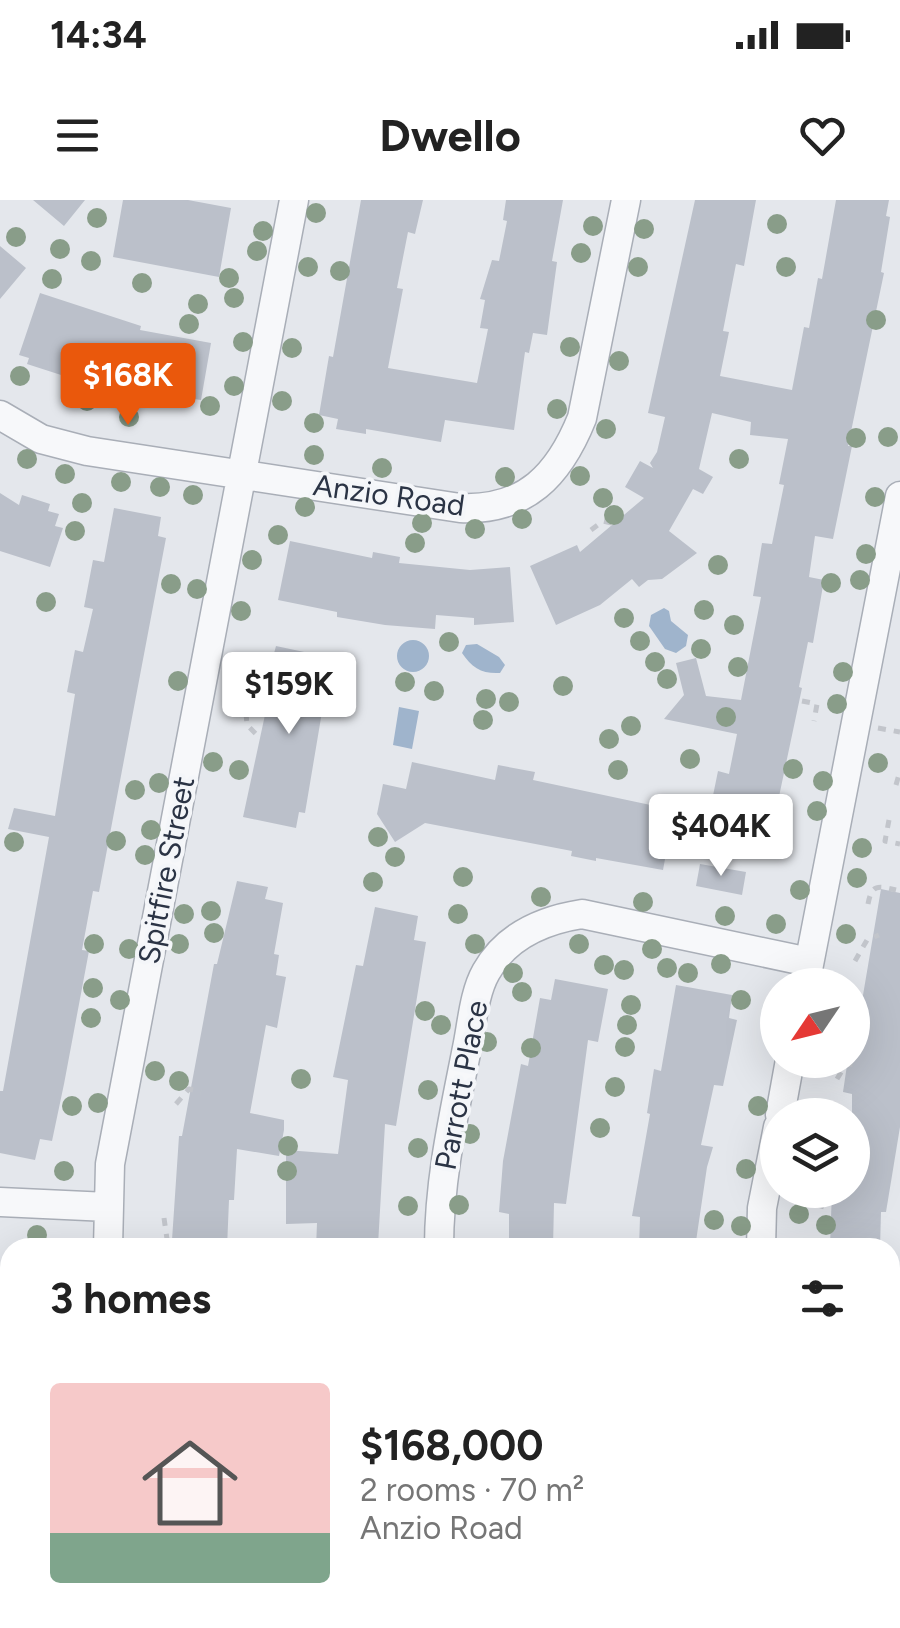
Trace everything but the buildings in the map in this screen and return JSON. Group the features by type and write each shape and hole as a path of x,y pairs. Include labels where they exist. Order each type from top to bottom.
{"street":[{"name":"Spitfire Street","path":"108,1238 110,1164 294,200"},
{"name":"Anzio Road","path":"0,416 41,439 64,446 460,508 504,503 538,486 568,452 582,418 626,200"},
{"path":"808,968 900,496"},
{"name":"Parrott Place","path":"439,1238 440,1192 484,974 514,941 556,918 582,914 788,968"},
{"path":"0,1202 108,1208"},
{"path":"761,1238 762,1208"}],"path":[{"path":"591,530 603,521 612,522"},
{"path":"802,702 817,704 814,721"},
{"path":"246,713 247,724 257,734"},
{"path":"896,786 900,771"},
{"path":"889,820 885,841 900,844"},
{"path":"868,904 870,892 878,886 883,884 896,890"},
{"path":"856,961 868,940 879,934"},
{"path":"176,1104 189,1088 201,1092"},
{"path":"164,1218 166,1238"}],"water":[{"path":"664,608 671,621 688,635 686,646 676,653 665,649 649,626 651,615"},
{"path":"413,640 425,644 429,656 425,668 413,672 401,668 397,656 401,644"},
{"path":"477,644 499,657 505,665 500,673 483,671 462,653 466,645"},
{"path":"399,707 419,711 412,749 393,745"}]}
